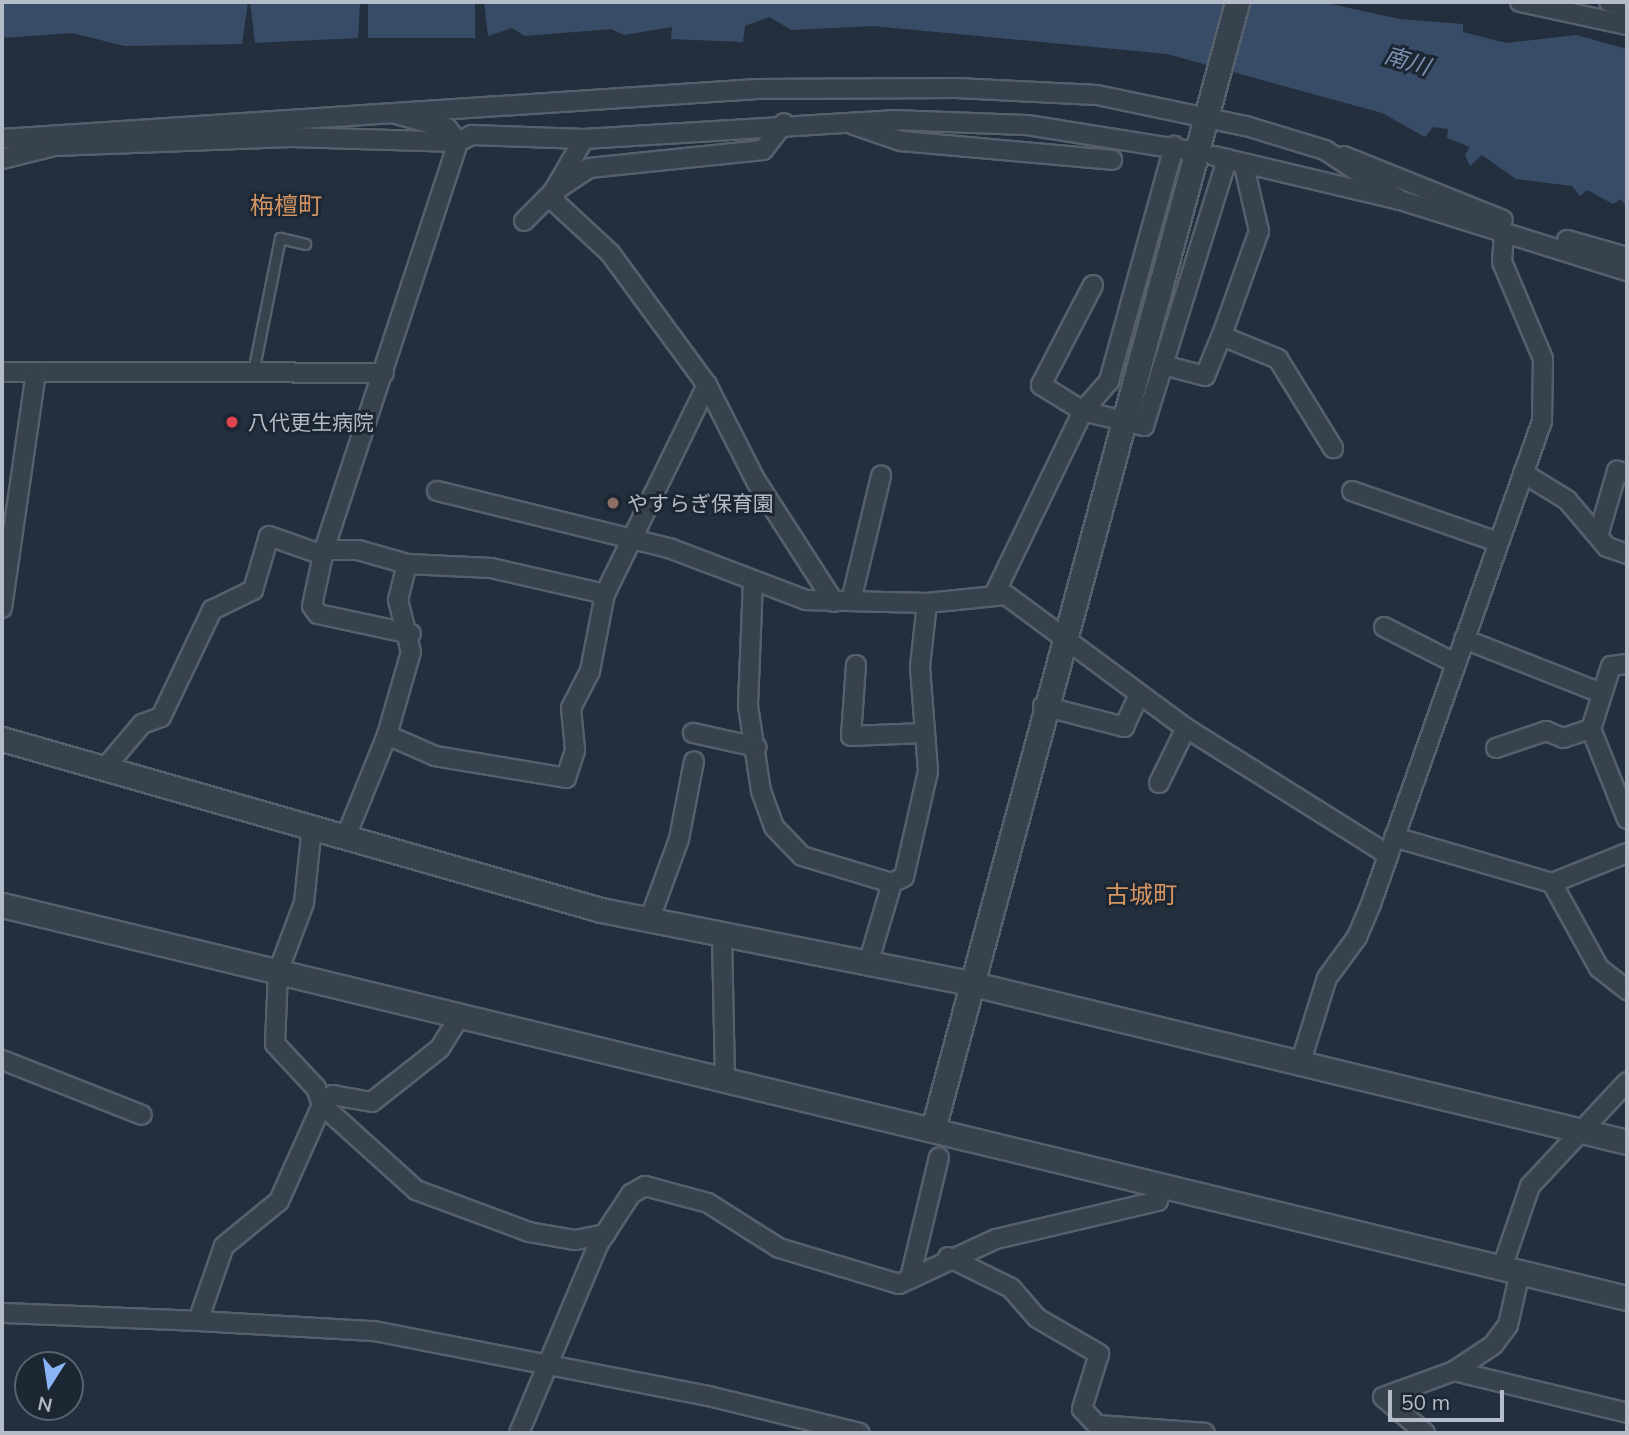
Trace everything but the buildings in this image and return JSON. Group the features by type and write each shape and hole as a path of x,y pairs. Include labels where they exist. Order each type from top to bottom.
{"street":[{"path":"933,1129 1042,706 1237,2"},
{"path":"1520,2 1627,24"},
{"path":"1609,2 1627,7"},
{"path":"2,139 871,85 1097,95 1207,114 1325,150 1497,218 1627,257"},
{"path":"334,138 399,115 447,128 458,142"},
{"path":"2,159 54,146 334,138 458,142 472,135 581,145 785,123 844,121 1027,125 1180,148 1109,381 1083,411 995,593"},
{"path":"844,121 901,141 1112,160"},
{"path":"524,220 553,192 589,168 763,150 785,123"},
{"path":"411,634 318,614 312,606 324,553 458,142"},
{"path":"581,145 616,167"},
{"path":"581,145 553,192 557,204 631,279 707,385 756,481 843,601"},
{"path":"1325,150 1400,200"},
{"path":"1093,285 1041,384 1083,411 1144,426 1220,158 1244,166 1400,200 1627,271"},
{"path":"1163,365 1205,376 1222,336 1259,231 1244,166"},
{"path":"1300,1064 1327,978 1357,937 1542,421 1543,359 1502,262 1504,231"},
{"path":"1222,336 1278,359 1333,448"},
{"path":"2,372 384,373"},
{"path":"2,608 36,372"},
{"path":"387,735 435,756 566,778 575,750 571,708 590,671 606,594 634,541 707,385"},
{"path":"1599,533 1618,471 1627,473"},
{"path":"1523,473 1567,500 1599,533 1607,548 1627,554"},
{"path":"843,601 881,476"},
{"path":"437,491 634,541 806,600 927,603 995,593 1062,634 1186,728 1387,854"},
{"path":"1352,491 1498,542"},
{"path":"104,769 142,724 161,717 212,610 253,590 263,539 324,553 358,550 407,564 491,568 606,594"},
{"path":"347,834 387,735 411,634 398,600 407,564"},
{"path":"753,581 748,706 761,791 788,846 892,883 904,877 928,771 920,667 927,603"},
{"path":"1384,626 1455,663"},
{"path":"1464,639 1601,693"},
{"path":"1627,664 1611,666 1591,729 1627,819"},
{"path":"856,665 851,736 925,733"},
{"path":"1042,706 1124,727 1139,695"},
{"path":"1159,783 1186,728"},
{"path":"1496,748 1546,731 1563,738 1591,729"},
{"path":"693,733 756,747"},
{"path":"2,739 649,921 969,983 1627,1142"},
{"path":"649,921 679,839 694,761"},
{"path":"312,825 304,903 278,972 275,1044 316,1088 322,1105 416,1190 529,1232 575,1240 605,1234"},
{"path":"1394,837 1552,883 1627,853"},
{"path":"868,964 892,883"},
{"path":"1552,883 1599,968 1627,990"},
{"path":"2,905 1627,1298"},
{"path":"722,936 725,1079"},
{"path":"198,1321 224,1246 279,1201 322,1105 333,1095 372,1102 439,1049 460,1016"},
{"path":"2,1060 142,1115"},
{"path":"1425,1433 1383,1397 1454,1371 1493,1345 1508,1325 1511,1270 1530,1186 1627,1082"},
{"path":"910,1278 939,1157"},
{"path":"519,1433 605,1234 631,1194 645,1186 708,1203 779,1248 899,1284 948,1257 996,1239 1158,1201 1160,1184"},
{"path":"948,1257 1011,1288 1037,1318 1099,1354 1082,1409 1097,1425 1205,1433"},
{"path":"2,1313 374,1331 548,1362 806,1426 860,1433"},
{"path":"1454,1371 1627,1413"}],"lane":[{"path":"253,372 280,238 305,244"}],"water":[{"path":"2,2 248,2 242,44 125,46 72,33 2,38"},
{"path":"250,2 360,2 358,38 255,43"},
{"path":"368,2 475,2 475,38 368,38"},
{"name":"南川","path":"484,2 1322,2 1399,19 1463,24 1463,32 1506,43 1576,35 1627,49 1627,209 1621,199 1613,204 1587,190 1580,196 1572,186 1516,179 1482,155 1470,166 1465,155 1470,147 1447,138 1448,129 1433,127 1425,137 1382,113 1167,54 873,26 792,30 769,17 745,26 743,42 671,39 672,27 624,35 611,29 525,36 512,28 488,36"}],"place":[{"name":"八代更生病院","path":"232,422"},
{"name":"やすらぎ保育園","path":"613,503"}],"district":[{"name":"栴檀町","path":"286,206"},
{"name":"古城町","path":"1141,895"}]}
